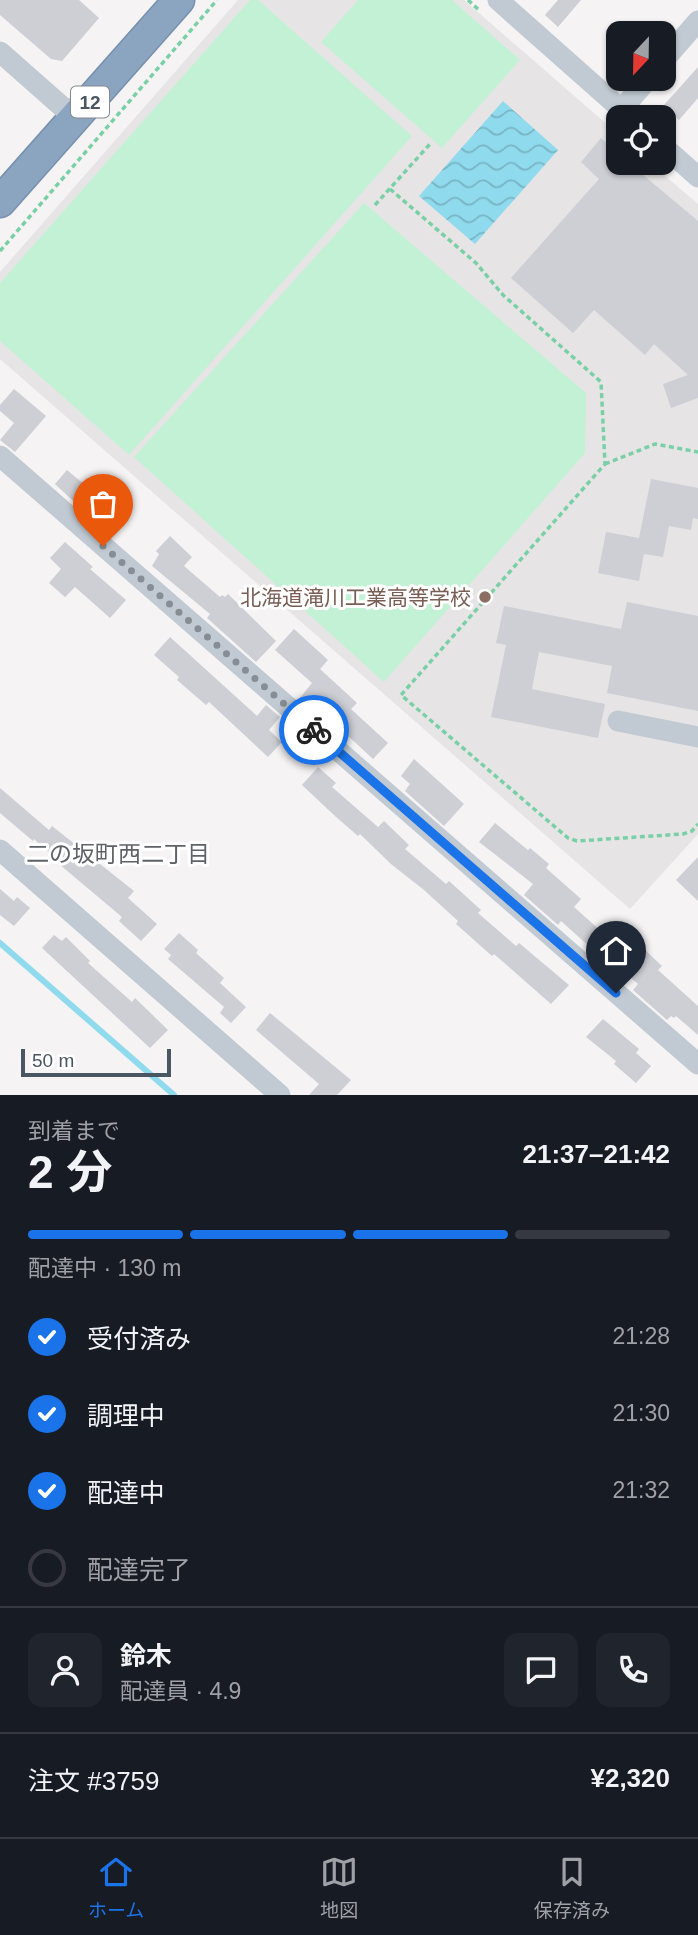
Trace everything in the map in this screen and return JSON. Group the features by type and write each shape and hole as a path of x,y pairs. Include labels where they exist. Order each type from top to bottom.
{"highway":[{"name":"12","path":"0,202 179,0"}],"street":[{"path":"498,0 617,105"},
{"path":"676,46 698,21"},
{"path":"0,52 76,118"},
{"path":"676,158 698,177"},
{"path":"0,456 698,1065"},
{"path":"618,721 698,737"},
{"path":"0,850 280,1095"}],"path":[{"path":"0,251 217,0"},
{"path":"375,205 430,144"},
{"path":"390,189 476,264 503,295 601,382 605,464"},
{"path":"698,452 655,444 605,464 401,695 568,838 577,841 683,834 692,831 698,824"}],"shaded area":[{"name":"北海道滝川工業高等学校","path":"238,0 464,0 606,124 606,175 664,175 698,204 698,834 630,909 0,359 0,272"}],"green space":[{"path":"250,0 258,0 412,136 129,455 0,341 0,283"},
{"path":"358,0 452,0 520,60 442,148 321,42"},
{"path":"364,203 586,393 585,453 384,682 134,457"}],"water":[{"path":"503,101 558,150 475,244 419,196"}],"building":[{"path":"0,0 79,0 99,18 62,61 51,59 0,15"},
{"path":"558,0 581,0 558,27 545,15"},
{"path":"698,67 698,98 679,120 676,117 676,105 664,105"},
{"path":"601,138 606,142 606,175 643,175 698,221 698,398 671,408 663,384 688,375 654,344 645,355 594,310 573,333 511,278 599,179 581,162"},
{"path":"14,389 46,416 15,452 0,440 14,423 0,411 0,405"},
{"path":"67,470 98,496 114,480 128,493 99,525 55,484"},
{"path":"651,479 698,488 698,519 693,518 691,530 669,526 663,557 644,554 639,581 598,573 606,532 639,538"},
{"path":"170,536 192,557 184,566 220,597 228,594 276,641 256,662 207,618 210,614 152,566 159,554 156,551"},
{"path":"65,542 93,567 90,569 126,600 110,618 75,587 65,597 49,583 61,569 50,558"},
{"path":"627,602 698,616 698,711 607,693 612,666 539,652 532,689 605,704 598,738 491,717 506,645 496,643 504,606 621,629"},
{"path":"294,629 328,660 320,669 357,703 351,709 388,743 373,759 345,733 342,736 299,699 312,683 275,650"},
{"path":"170,637 257,716 266,705 280,717 269,730 282,742 268,757 209,702 206,705 177,680 179,677 154,655"},
{"path":"414,759 464,804 444,826 405,791 410,784 401,776"},
{"path":"318,767 336,783 332,787 378,827 384,821 409,845 405,849 446,884 449,881 481,910 478,913 516,946 519,943 569,985 551,1004 494,954 492,956 456,924 458,921 424,890 391,864 360,834 358,836 302,785"},
{"path":"0,788 49,830 52,826 134,891 128,898 157,924 141,941 119,921 122,917 59,864 60,862 34,839 33,841 0,813"},
{"path":"495,823 549,864 546,868 581,899 574,907 611,940 618,933 638,951 642,947 662,966 658,970 698,1006 698,1035 676,1016 667,1020 633,990 638,984 615,964 612,967 561,921 558,925 524,895 533,884 479,842"},
{"path":"698,857 698,901 676,880"},
{"path":"0,889 14,901 17,897 30,908 14,926 0,915"},
{"path":"179,933 198,950 196,953 224,978 220,983 246,1007 231,1023 220,1013 224,1007 168,959 171,955 164,949"},
{"path":"54,935 62,941 66,937 90,961 88,963 132,1002 135,998 168,1030 150,1048 42,948"},
{"path":"270,1013 351,1080 337,1095 309,1095 319,1084 256,1030"},
{"path":"603,1019 639,1049 636,1053 651,1066 636,1083 614,1064 616,1061 586,1037"}],"waterway":[{"path":"0,943 174,1095"}],"way so far":[{"path":"103,546 314,730"}],"place":[{"name":"北海道滝川工業高等学校","path":"485,597"}],"district":[{"name":"二の坂町西二丁目","path":"118,854"}],"route":[{"path":"314,730 616,993"}]}
